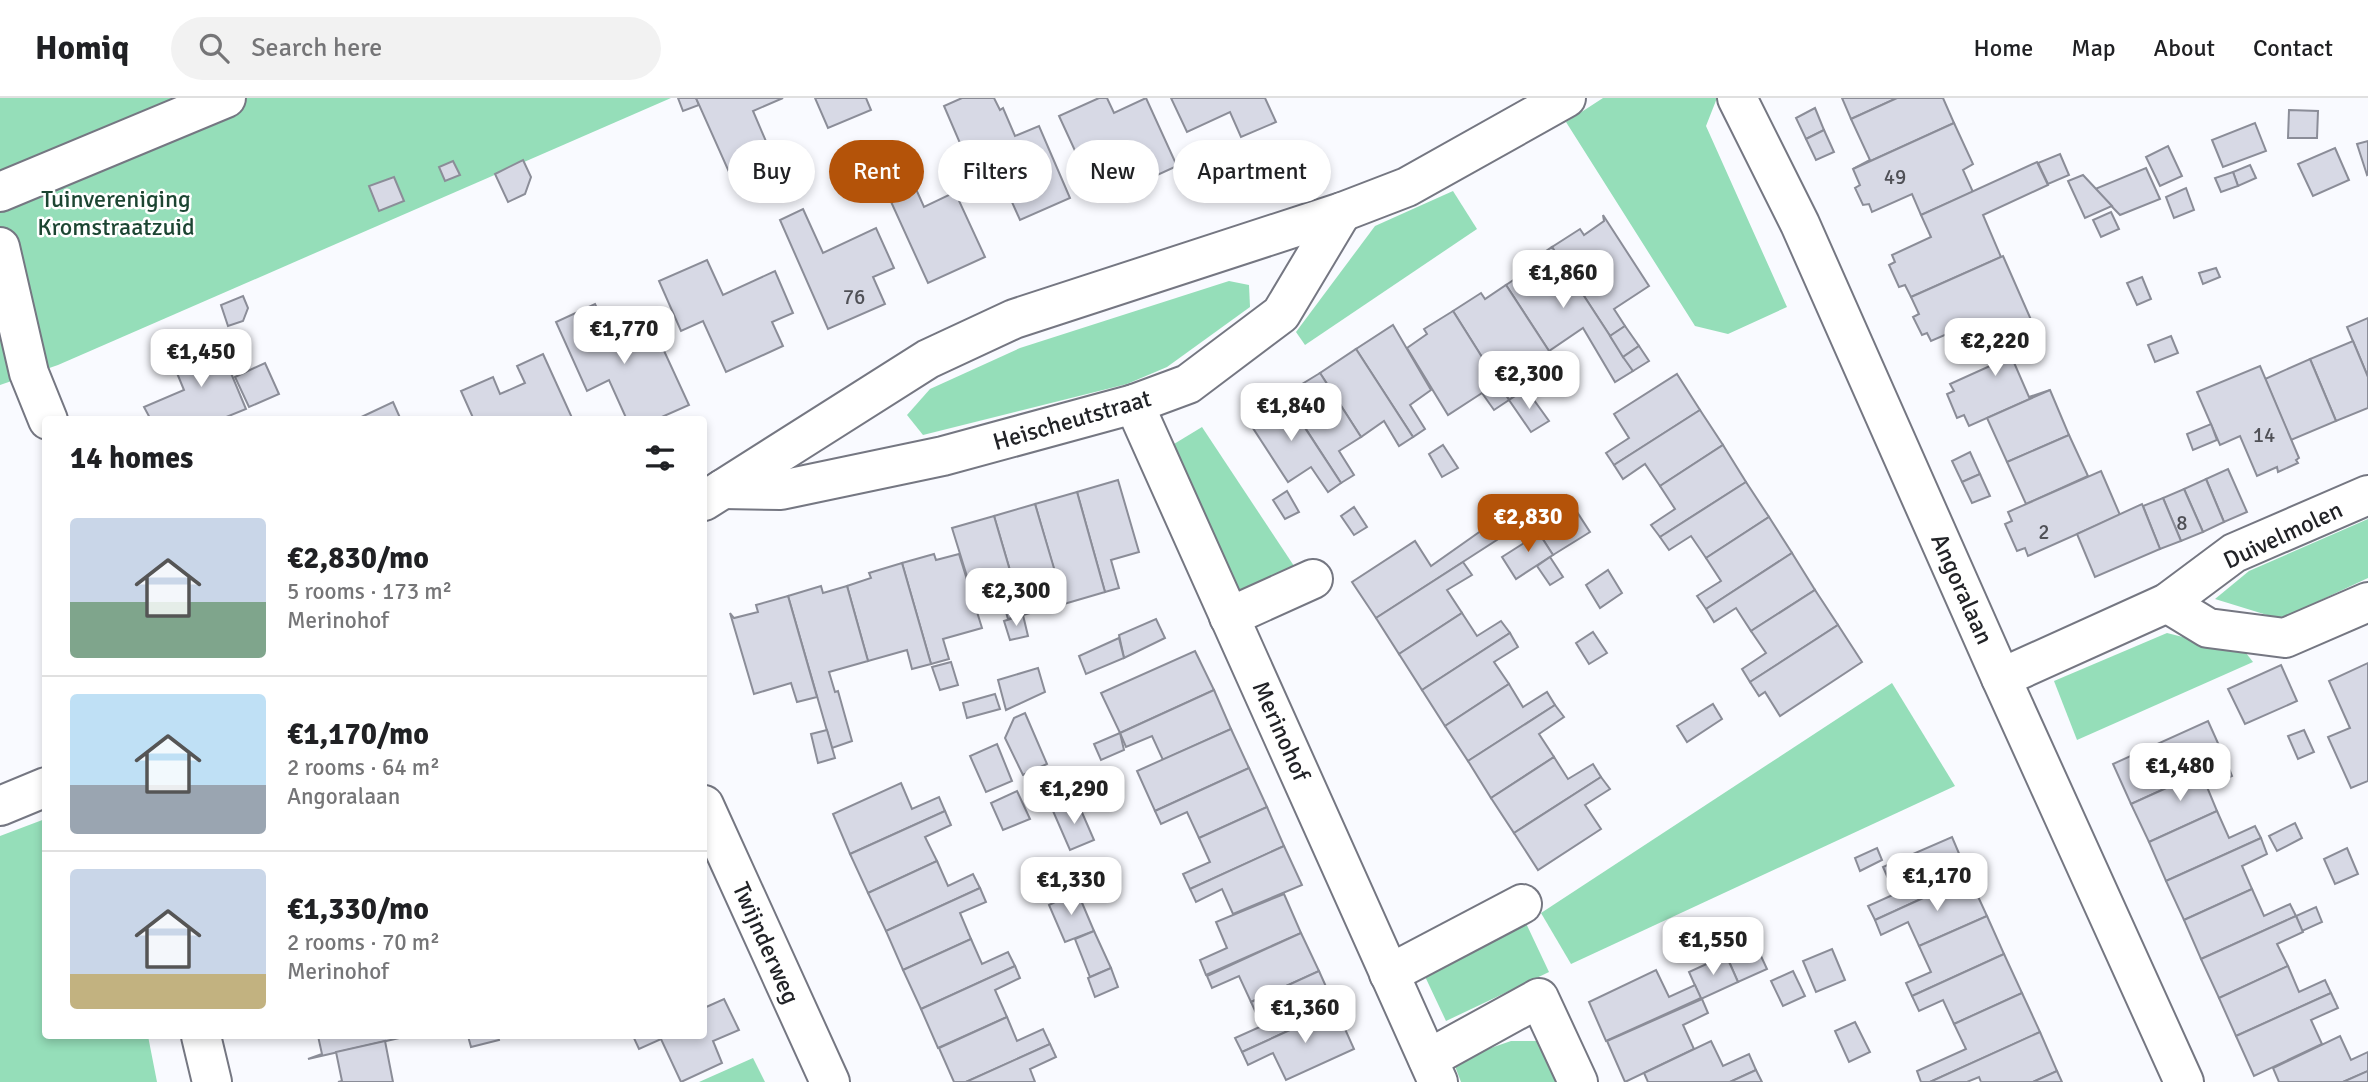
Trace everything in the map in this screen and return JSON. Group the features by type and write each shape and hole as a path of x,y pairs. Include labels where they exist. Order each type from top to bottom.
{"street":[{"path":"0,192 226,98"},
{"name":"Heischeutstraat","path":"713,495 928,359 1014,319 1342,212 1407,187 1566,98"},
{"name":"Angoralaan","path":"1737,98 1800,224 2000,678 2184,1082"},
{"name":"Heischeutstraat","path":"713,495 781,490 943,456 1133,404 1188,384 1281,314 1342,212"},
{"path":"0,247 29,373 46,416"},
{"name":"Merinohof","path":"1133,404 1433,1071 1539,998 1578,1082"},
{"name":"Duivelmolen","path":"2000,678 2167,603 2234,553 2368,495"},
{"path":"1229,617 1313,579"},
{"path":"2167,603 2208,628 2285,638 2368,602"},
{"path":"0,806 42,789"},
{"name":"Twijnderweg","path":"707,811 830,1082"},
{"path":"1389,974 1522,904"},
{"path":"202,1039 212,1082"}],"green space":[{"name":"Tuinvereniging Kromstraatzuid","path":"0,98 671,98 58,365 0,385"},
{"path":"1603,98 1717,98 1706,126 1787,307 1728,334 1695,326 1566,122"},
{"path":"1453,191 1477,229 1305,345 1296,332 1375,226"},
{"path":"1229,281 1249,285 1250,307 1167,367 1127,384 923,435 907,415 930,389 1020,348"},
{"path":"1202,427 1298,572 1241,599 1174,444"},
{"path":"2368,519 2368,578 2280,619 2215,599 2249,571"},
{"path":"2167,633 2246,653 2253,662 2077,740 2054,681"},
{"path":"1892,683 1955,786 1571,964 1541,913"},
{"path":"42,820 42,1039 149,1039 157,1082 0,1082 0,836"},
{"path":"1524,919 1549,972 1446,1021 1421,968"},
{"path":"1511,1041 1539,1041 1556,1082 1461,1082 1453,1061"},
{"path":"753,1058 765,1082 699,1082"}],"building":[{"path":"678,98 696,98 699,105 683,111"},
{"path":"696,98 783,98 753,111 765,140 728,140 728,170"},
{"path":"815,98 866,98 871,110 828,128"},
{"path":"962,98 994,98 1000,110 1003,108 1015,136 1039,126 1045,140 959,140 944,106"},
{"path":"1099,98 1107,98 1114,113 1146,98 1173,157 1173,168 1159,174 1159,140 1070,140 1059,116"},
{"path":"1171,98 1265,98 1276,122 1241,137 1230,112 1187,132"},
{"path":"1842,98 1897,98 1851,119"},
{"path":"1897,98 1943,98 1954,123 1853,169 1870,160 1851,119"},
{"path":"1815,108 1824,130 1806,139 1796,118"},
{"path":"2289,110 2318,111 2317,138 2288,138"},
{"path":"1954,123 1973,164 1963,170 1973,192 1921,215 1912,194 1872,212 1869,204 1863,205 1855,188 1860,185 1853,169"},
{"path":"2255,123 2266,151 2223,167 2212,140"},
{"path":"1824,130 1834,152 1816,160 1806,139"},
{"path":"2368,141 2368,174 2367,175 2357,144"},
{"path":"2168,146 2182,176 2160,186 2146,157"},
{"path":"2335,148 2349,180 2313,196 2298,164"},
{"path":"2060,154 2069,175 2048,184 2038,163"},
{"path":"1052,156 1066,189 1066,200 1020,220 1012,203 1052,203"},
{"path":"523,160 531,177 525,194 508,202 495,174"},
{"path":"453,161 460,175 445,181 439,167"},
{"path":"2037,162 2048,185 1983,215 2001,257 1911,297 1905,285 1899,287 1889,265 1895,262 1892,255 1931,237 1921,215"},
{"path":"2250,165 2256,178 2238,186 2233,172"},
{"path":"2146,168 2160,199 2120,215 2095,189"},
{"path":"2233,172 2238,186 2221,192 2215,178"},
{"path":"2083,175 2112,206 2085,218 2068,181"},
{"path":"394,177 404,201 379,211 369,186"},
{"path":"2186,188 2194,210 2174,218 2166,197"},
{"path":"938,200 938,203 960,203 985,257 928,283 892,203 922,203 924,207"},
{"path":"803,209 823,253 876,228 894,268 873,277 885,304 828,329 780,220"},
{"path":"2111,212 2119,229 2101,237 2093,220"},
{"path":"1603,215 1649,286 1614,309 1625,326 1610,336 1552,247 1580,229 1584,235 1604,221"},
{"path":"1552,247 1633,371 1615,382 1583,328 1549,351 1506,285 1527,271 1524,266"},
{"path":"2003,256 2032,322 1980,345 1970,324 1931,341 1927,333 1922,335 1913,317 1919,314 1911,297"},
{"path":"707,260 723,295 775,271 793,313 772,322 783,346 726,372 703,321 681,331 659,281"},
{"path":"2216,268 2220,277 2203,284 2199,273"},
{"path":"2142,277 2151,299 2137,305 2127,283"},
{"path":"1506,285 1549,351 1515,373 1526,389 1509,400 1453,311 1481,293 1485,299"},
{"path":"243,296 248,308 243,321 228,326 221,305"},
{"path":"595,304 614,346 654,329 689,405 664,416 625,416 609,380 587,391 556,322"},
{"path":"1453,311 1509,400 1494,410 1482,393 1448,415 1407,348 1427,334 1424,329"},
{"path":"2368,318 2368,377 2347,327"},
{"path":"2032,322 2042,345 2012,358 2029,397 2050,390 1969,426 1964,415 1957,418 1947,394 1954,391 1950,384 1990,366 1980,345"},
{"path":"1393,325 1431,390 1410,405 1425,429 1413,437 1356,349"},
{"path":"1625,326 1639,346 1623,357 1610,336"},
{"path":"2171,336 2178,353 2155,362 2148,345"},
{"path":"2353,341 2368,377 2368,408 2336,421 2310,359"},
{"path":"218,342 246,409 229,416 149,416 144,407 184,390 172,361"},
{"path":"1639,346 1649,361 1633,371 1623,357"},
{"path":"1356,349 1413,437 1399,446 1384,421 1361,437 1320,373"},
{"path":"543,354 571,416 472,416 461,391 493,377 500,394 525,383 517,366"},
{"path":"2310,359 2336,421 2291,440 2265,379"},
{"path":"265,363 279,394 249,407 235,377"},
{"path":"2260,366 2299,458 2296,460 2298,463 2278,472 2277,467 2257,476 2240,436 2220,445 2197,392"},
{"path":"1320,373 1361,437 1339,451 1354,475 1341,483 1284,395"},
{"path":"1677,374 1700,410 1614,465 1606,453 1629,438 1614,414"},
{"path":"1526,389 1549,421 1531,432 1509,400"},
{"path":"2050,390 2069,435 2007,462 1987,418"},
{"path":"1284,396 1341,483 1328,492 1311,467 1288,482 1247,419"},
{"path":"393,402 399,416 363,416"},
{"path":"1700,410 1723,445 1660,486 1645,464 1623,479 1614,465"},
{"path":"2211,424 2217,440 2193,450 2187,434"},
{"path":"2069,435 2088,476 2026,504 2007,462"},
{"path":"1443,445 1458,468 1442,477 1429,454"},
{"path":"1723,445 1746,482 1660,537 1651,525 1675,509 1660,486"},
{"path":"1970,452 1980,474 1962,482 1952,461"},
{"path":"2228,469 2247,512 2224,522 2206,479"},
{"path":"2101,471 2120,515 2028,556 2025,548 2017,551 2005,524 2012,521 2008,512"},
{"path":"1980,474 1990,496 1972,503 1962,482"},
{"path":"2206,479 2224,522 2203,532 2184,489"},
{"path":"1118,480 1139,552 1111,560 1119,588 1105,592 1077,492"},
{"path":"1746,482 1769,517 1706,558 1691,536 1669,550 1660,537"},
{"path":"2184,489 2203,532 2181,541 2163,498"},
{"path":"1287,491 1299,512 1285,519 1273,500"},
{"path":"1077,492 1105,592 1064,604 1035,504"},
{"path":"1566,495 1590,532 1553,555 1529,518"},
{"path":"2163,498 2181,541 2160,549 2143,506"},
{"path":"1035,504 1056,575 1028,582 1037,611 1023,615 994,516"},
{"path":"2142,504 2160,549 2095,577 2077,534"},
{"path":"1354,507 1367,527 1354,535 1341,516"},
{"path":"1509,511 1520,525 1376,618 1352,582 1415,541 1431,566"},
{"path":"994,516 1023,615 1008,619 1000,591 974,599 952,528"},
{"path":"1769,517 1792,553 1706,609 1697,596 1721,581 1706,558"},
{"path":"1535,527 1553,555 1516,579 1502,557 1524,543 1520,537"},
{"path":"1792,553 1815,590 1751,631 1736,608 1714,622 1706,609"},
{"path":"934,554 936,560 959,554 982,628 943,639 949,659 931,664 902,563"},
{"path":"1550,557 1563,577 1550,585 1537,566"},
{"path":"1463,562 1472,575 1447,590 1462,613 1399,654 1376,618"},
{"path":"902,563 931,664 912,669 907,650 868,661 847,586 871,578 869,573"},
{"path":"1608,570 1622,593 1600,608 1586,585"},
{"path":"821,586 823,593 847,586 868,661 829,672 835,692 838,691 852,741 832,748 788,596"},
{"path":"1815,590 1838,625 1750,682 1742,669 1766,653 1751,631"},
{"path":"788,596 817,697 797,702 791,683 754,694 730,613 734,618 758,612 756,605"},
{"path":"1462,613 1477,636 1501,621 1510,633 1422,690 1399,654"},
{"path":"1023,615 1028,636 1010,640 1004,621"},
{"path":"1156,619 1165,638 1124,658 1119,635"},
{"path":"1838,625 1862,662 1780,716 1765,692 1759,696 1750,682"},
{"path":"1593,632 1607,653 1589,664 1576,643"},
{"path":"1510,633 1518,647 1494,662 1509,684 1445,726 1422,690"},
{"path":"1119,638 1124,658 1086,674 1079,656"},
{"path":"1195,651 1214,690 1120,733 1101,693"},
{"path":"951,662 958,685 940,690 932,667"},
{"path":"2368,663 2368,781 2351,788 2328,737 2350,728 2329,681"},
{"path":"2281,665 2297,701 2245,724 2228,689"},
{"path":"1038,668 1045,692 1006,710 998,680"},
{"path":"1509,684 1523,707 1547,692 1555,705 1468,761 1445,726"},
{"path":"1214,690 1231,729 1163,760 1152,736 1126,747 1120,733"},
{"path":"995,694 1000,709 967,718 963,703"},
{"path":"1713,704 1722,719 1687,742 1677,726"},
{"path":"1555,705 1564,717 1539,734 1554,757 1491,798 1468,761"},
{"path":"1025,713 1047,764 1023,775 1005,738 1014,718"},
{"path":"2208,721 2226,761 2131,804 2113,764"},
{"path":"1231,729 1249,768 1155,811 1137,771"},
{"path":"827,730 835,758 818,763 811,734"},
{"path":"2304,730 2314,752 2298,759 2288,736"},
{"path":"1120,733 1124,750 1101,760 1094,744"},
{"path":"997,744 1012,781 986,792 970,756"},
{"path":"1554,757 1568,779 1593,764 1601,777 1514,833 1491,798"},
{"path":"2226,761 2232,776 2207,787 2217,811 2149,842 2131,804"},
{"path":"1249,768 1267,807 1199,838 1187,812 1161,824 1155,811"},
{"path":"1601,777 1610,789 1585,805 1601,829 1538,870 1514,833"},
{"path":"901,783 912,809 939,797 945,811 850,854 833,814"},
{"path":"1017,791 1030,819 1003,830 991,803"},
{"path":"1077,801 1094,840 1070,850 1053,811"},
{"path":"1267,807 1284,846 1190,889 1183,874 1210,862 1199,838"},
{"path":"945,811 951,825 925,837 937,861 868,893 850,854"},
{"path":"2217,811 2229,838 2255,826 2261,838 2166,881 2149,842"},
{"path":"2295,823 2302,838 2277,851 2269,836"},
{"path":"1952,837 1969,877 1875,920 1868,906 1895,894 1883,867"},
{"path":"2261,838 2267,854 2242,866 2252,889 2184,920 2166,881"},
{"path":"1284,846 1302,885 1233,914 1222,889 1196,902 1190,889"},
{"path":"1877,848 1882,860 1860,871 1855,858"},
{"path":"2347,848 2358,874 2335,884 2324,859"},
{"path":"937,861 948,886 973,874 980,888 886,931 868,893"},
{"path":"1969,877 1987,916 1919,946 1908,922 1881,935 1875,920"},
{"path":"980,888 986,902 960,913 971,939 903,970 886,931"},
{"path":"2252,889 2264,916 2290,904 2296,916 2201,959 2184,920"},
{"path":"1077,891 1094,931 1065,942 1049,905"},
{"path":"1284,894 1301,933 1206,975 1200,960 1227,948 1216,922"},
{"path":"2316,907 2322,922 2302,931 2296,916"},
{"path":"1987,916 2004,954 1912,996 1906,983 1931,972 1919,946"},
{"path":"2296,916 2303,932 2277,944 2288,966 2219,998 2201,959"},
{"path":"1094,931 1111,968 1090,977 1075,939"},
{"path":"1301,933 1319,971 1251,1002 1239,976 1212,988 1207,976"},
{"path":"971,939 982,964 1008,952 1015,966 921,1009 903,970"},
{"path":"1754,941 1767,969 1738,982 1726,955"},
{"path":"1832,949 1845,980 1816,992 1803,961"},
{"path":"2004,954 2022,993 1954,1024 1943,1000 1919,1011 1912,996"},
{"path":"1726,955 1738,982 1701,999 1689,972"},
{"path":"1015,966 1020,978 995,990 1007,1017 938,1048 921,1009"},
{"path":"2288,966 2299,992 2325,980 2331,993 2236,1036 2219,998"},
{"path":"1111,968 1118,987 1095,997 1088,978"},
{"path":"1656,970 1669,997 1695,985 1701,998 1606,1041 1589,1002"},
{"path":"1319,971 1336,1009 1242,1052 1235,1038 1262,1026 1251,1002"},
{"path":"1793,971 1805,996 1783,1006 1771,981"},
{"path":"2022,993 2040,1032 1930,1082 1921,1082 1917,1071 1966,1049 1954,1024"},
{"path":"2331,993 2338,1008 2311,1020 2322,1044 2254,1076 2236,1036"},
{"path":"724,999 739,1030 713,1041 722,1063 681,1082 661,1039 707,1039 707,1007"},
{"path":"1702,999 1708,1013 1683,1025 1694,1049 1625,1082 1607,1041"},
{"path":"1336,1009 1354,1049 1286,1080 1273,1053 1248,1065 1242,1052"},
{"path":"1007,1017 1017,1041 1043,1029 1050,1044 966,1082 954,1082 939,1048"},
{"path":"1855,1022 1870,1052 1849,1062 1835,1031"},
{"path":"2040,1032 2057,1071 2033,1082 1981,1082 1979,1077 1967,1082 1930,1082"},
{"path":"2340,1036 2351,1060 2368,1052 2368,1071 2343,1082 2279,1082 2273,1068"},
{"path":"319,1039 395,1039 308,1059 322,1054"},
{"path":"469,1039 499,1039 499,1040 471,1047"},
{"path":"634,1039 661,1039 639,1049"},
{"path":"385,1041 393,1082 338,1082 342,1081 336,1052"},
{"path":"1711,1041 1723,1066 1749,1054 1756,1070 1730,1082 1648,1082 1644,1073"},
{"path":"1050,1044 1056,1057 1030,1069 1035,1082 966,1082"},
{"path":"1756,1070 1762,1082 1730,1082"},
{"path":"2057,1071 2062,1082 2033,1082"},
{"path":"2368,1071 2368,1082 2343,1082"}]}
